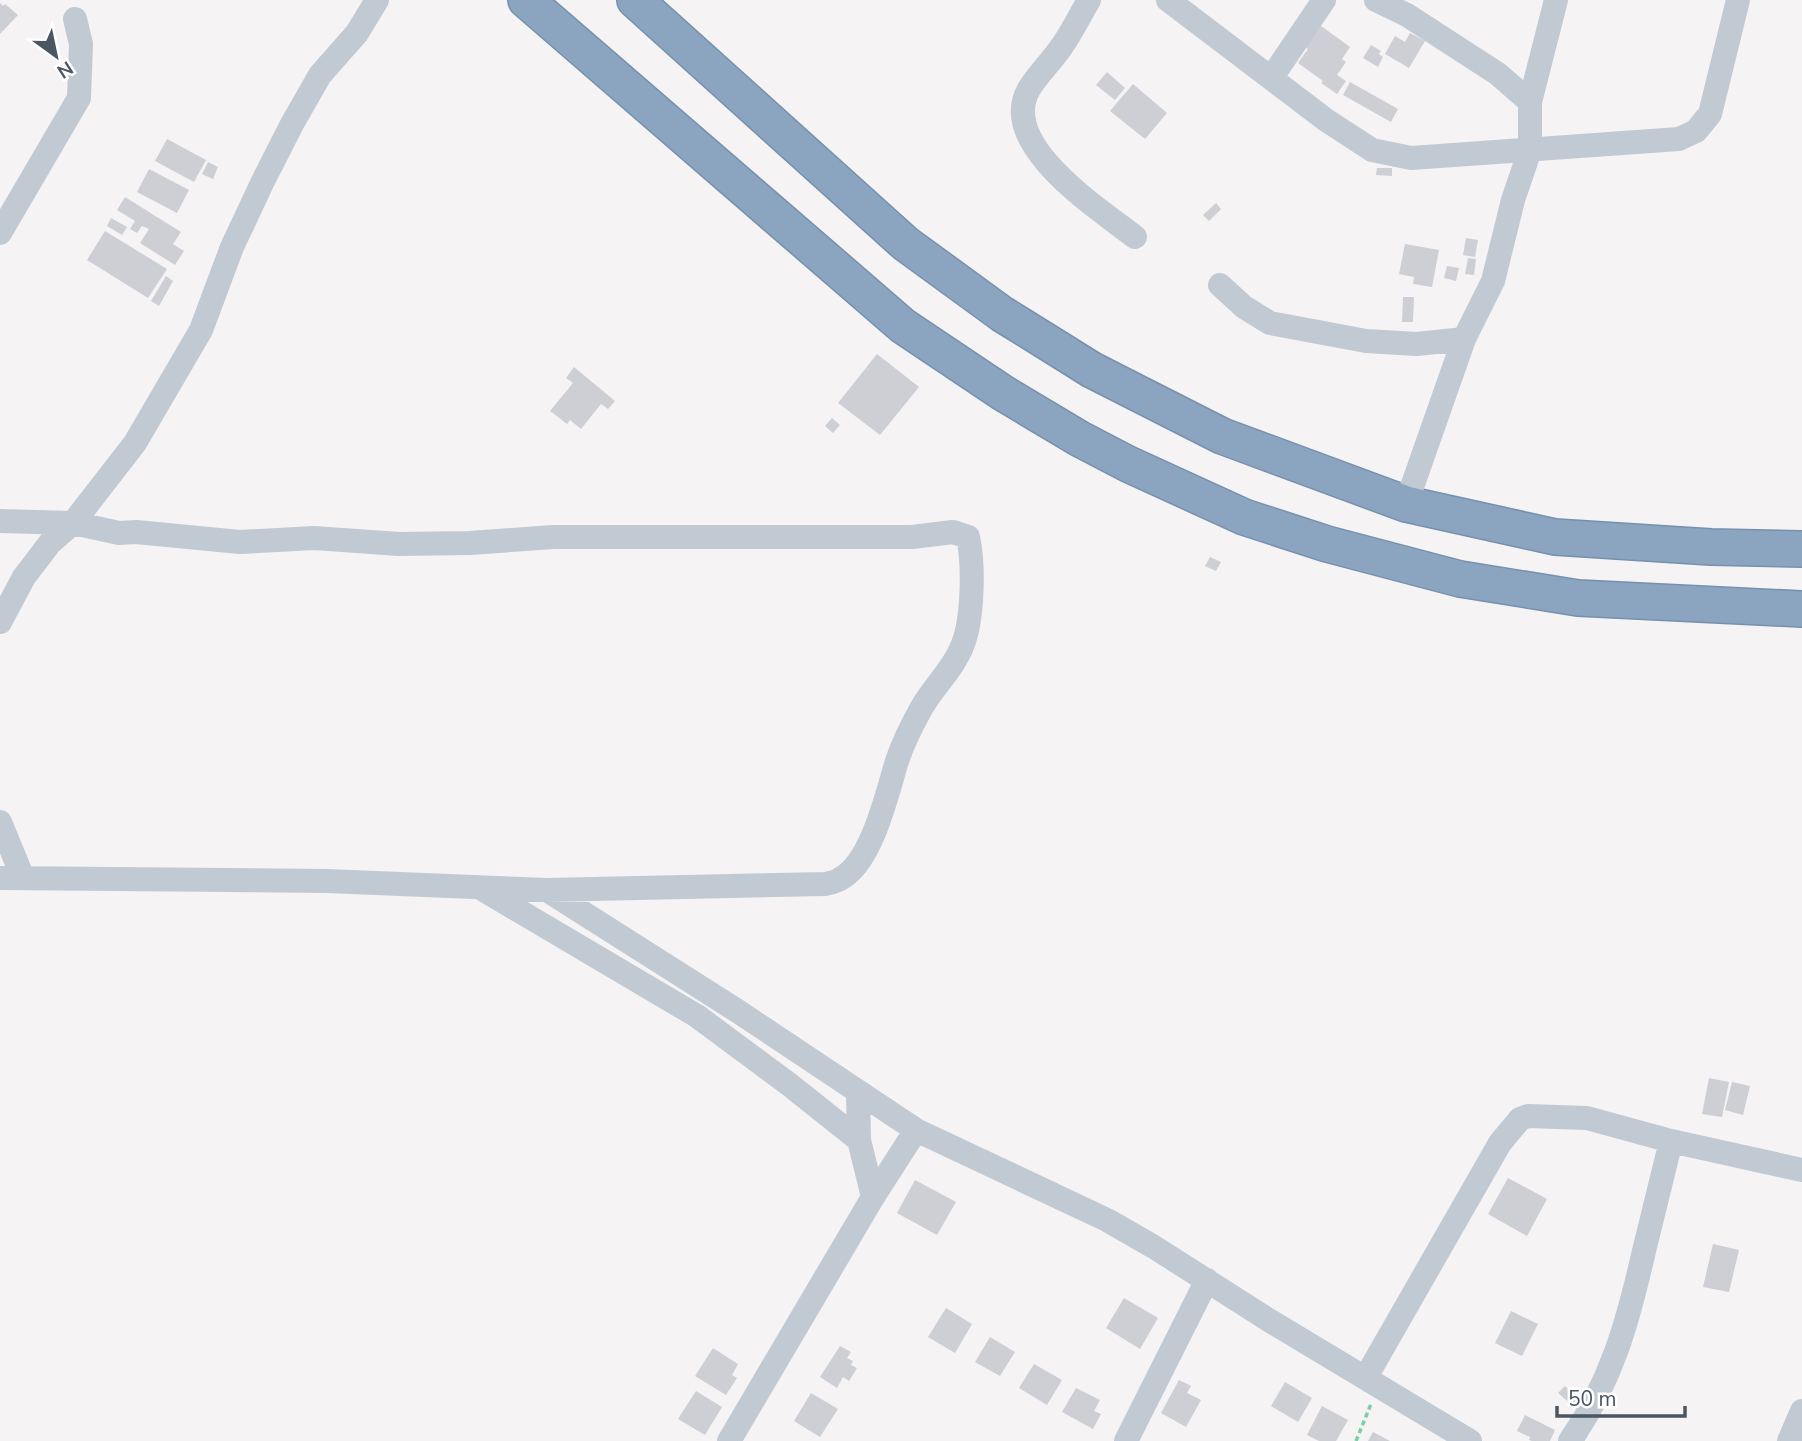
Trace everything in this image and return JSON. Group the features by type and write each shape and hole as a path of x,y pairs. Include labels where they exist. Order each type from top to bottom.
{"highway":[{"path":"526,0 903,326 1003,393 1128,464 1244,517 1327,544 1460,579 1578,598 1802,609"},
{"path":"635,0 906,244 1002,314 1092,370 1223,436 1406,504 1555,537 1711,547 1802,549"}],"street":[{"path":"0,622 24,577 50,543 73,523 135,443 201,330 232,247 292,124 320,75 356,33 377,0"},
{"path":"1089,0 1062,46 1029,90 1024,104 1025,127 1042,159 1135,237"},
{"path":"1168,0 1326,120 1372,150 1411,158 1679,139 1696,131 1710,114 1738,0"},
{"path":"1272,77 1324,0"},
{"path":"1376,0 1407,15 1498,74 1530,102"},
{"path":"1406,504 1465,340 1493,281 1513,200 1530,150 1530,102 1556,0"},
{"path":"0,233 79,98 81,44 75,19"},
{"path":"1220,285 1244,307 1270,323 1366,341 1417,344 1465,340"},
{"path":"0,521 73,523 119,533 240,542 314,538 399,544 470,543 553,537 912,537 953,532 968,537 972,557 970,608 964,642 950,669 923,706 899,757 873,838 853,869 841,879 825,884 547,890 327,881 11,878 0,822"},
{"path":"480,888 667,996 790,1085 859,1140"},
{"path":"547,890 916,1130 1107,1220 1470,1441"},
{"path":"667,996 690,981"},
{"path":"858,1093 859,1140 873,1197"},
{"path":"1373,1381 1500,1143 1520,1119 1528,1116 1587,1118 1802,1170"},
{"path":"729,1441 873,1197 916,1130"},
{"path":"1570,1441 1582,1424 1616,1354 1632,1307 1671,1140"},
{"path":"1126,1441 1207,1280"},
{"path":"1788,1441 1802,1410"}],"path":[{"path":"1356,1441 1373,1381"}],"building":[{"path":"0,3 18,15 0,34"},
{"path":"1317,23 1350,47 1342,59 1346,62 1337,75 1346,81 1337,94 1298,63 1308,49 1301,44"},
{"path":"1410,33 1425,41 1409,68 1385,54 1395,36 1405,42"},
{"path":"1371,45 1381,51 1379,54 1383,57 1378,67 1363,58"},
{"path":"1107,72 1125,88 1115,100 1096,85"},
{"path":"1350,82 1398,109 1391,122 1343,95"},
{"path":"1133,84 1167,113 1145,139 1110,111"},
{"path":"167,139 206,160 194,182 155,161"},
{"path":"208,162 218,167 213,179 202,174"},
{"path":"1377,168 1392,168 1392,176 1376,175"},
{"path":"149,169 189,190 177,213 137,192"},
{"path":"125,197 181,232 173,244 184,251 175,265 140,243 149,229 142,226 137,233 130,229 135,221 117,210"},
{"path":"1216,203 1221,209 1209,221 1203,215"},
{"path":"111,218 127,227 122,235 107,226"},
{"path":"105,231 167,269 148,298 87,260"},
{"path":"1466,238 1478,240 1475,257 1463,255"},
{"path":"1405,244 1439,250 1432,287 1413,284 1414,277 1399,274"},
{"path":"1468,258 1476,259 1474,275 1465,274"},
{"path":"1447,266 1459,268 1456,281 1444,278"},
{"path":"166,276 173,281 159,306 151,301"},
{"path":"1403,297 1414,297 1413,322 1402,322"},
{"path":"877,354 919,387 880,435 838,403"},
{"path":"574,367 615,401 608,409 601,404 581,429 570,420 567,424 550,411 573,383 566,378"},
{"path":"832,418 840,425 833,433 825,426"},
{"path":"1210,557 1221,562 1216,571 1205,566"},
{"path":"1709,1078 1729,1082 1722,1117 1702,1114"},
{"path":"1732,1082 1750,1086 1743,1115 1725,1110"},
{"path":"1508,1178 1547,1199 1527,1236 1488,1214"},
{"path":"915,1180 956,1202 937,1235 897,1213"},
{"path":"1713,1244 1739,1250 1729,1292 1703,1287"},
{"path":"1124,1298 1158,1318 1140,1349 1106,1328"},
{"path":"946,1308 972,1324 955,1353 928,1337"},
{"path":"1511,1311 1538,1324 1522,1356 1495,1343"},
{"path":"990,1337 1015,1352 1000,1376 975,1362"},
{"path":"840,1346 851,1352 847,1358 853,1361 851,1365 857,1368 849,1381 843,1377 837,1388 820,1377"},
{"path":"713,1348 738,1364 732,1375 737,1378 726,1395 695,1376"},
{"path":"1034,1364 1062,1380 1047,1405 1019,1388"},
{"path":"1179,1380 1191,1386 1187,1393 1201,1400 1186,1427 1161,1413"},
{"path":"1285,1382 1312,1398 1298,1422 1271,1406"},
{"path":"1565,1386 1583,1402 1576,1409 1558,1393"},
{"path":"1076,1388 1100,1400 1094,1411 1101,1414 1093,1429 1062,1412"},
{"path":"696,1391 722,1407 705,1435 678,1419"},
{"path":"811,1393 838,1409 820,1437 794,1421"},
{"path":"1322,1406 1348,1420 1336,1441 1319,1441 1307,1435"},
{"path":"1525,1415 1555,1430 1550,1441 1532,1441 1529,1440 1530,1437 1517,1431"},
{"path":"1373,1432 1390,1441 1368,1441"}]}
